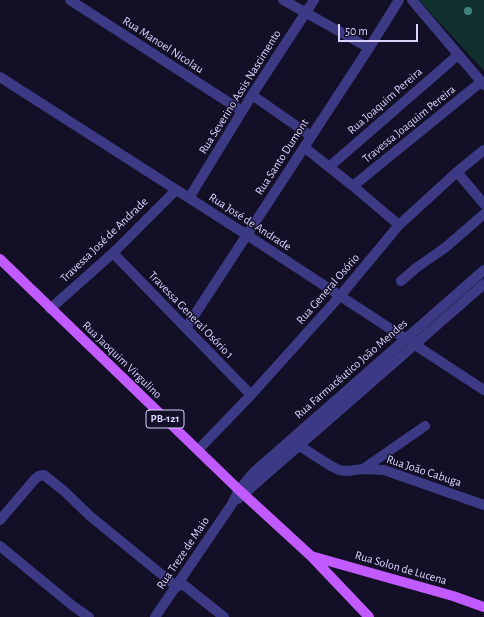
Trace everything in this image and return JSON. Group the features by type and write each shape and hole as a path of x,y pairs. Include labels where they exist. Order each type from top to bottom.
{"main road":[{"name":"Rua Jaoquim Virgulino","path":"0,259 50,309 242,492"},
{"name":"PB-121","path":"242,492 311,556"},
{"name":"Rua Solon de Lucena","path":"311,556 453,596 484,607"},
{"path":"311,556 369,617"}],"street":[{"name":"Rua Manoel Nicolau","path":"70,0 242,111"},
{"path":"283,0 369,48"},
{"name":"Rua Severino Assis Nascimento","path":"189,198 252,95 314,0"},
{"name":"Rua Santo Dumont","path":"186,328 399,0"},
{"path":"412,0 482,84"},
{"name":"Rua Joaquim Pereira","path":"330,167 458,55"},
{"name":"Rua José de Andrade","path":"0,77 247,235 484,390"},
{"name":"Travessa Joaquim Pereira","path":"353,186 482,84"},
{"path":"252,95 311,136"},
{"path":"304,147 399,225"},
{"name":"Rua General Osório","path":"198,450 252,395 340,296 399,225 456,172 484,150"},
{"path":"456,172 484,204"},
{"name":"Travessa José de Andrade","path":"50,309 113,253 176,190"},
{"path":"401,281 484,214"},
{"name":"Travessa General Osório 1","path":"113,253 252,395"},
{"name":"Rua Farmacêutico João Mendes","path":"242,492 254,472 484,270"},
{"path":"473,280 484,285"},
{"name":"Rua Farmacêutico João Mendes","path":"242,492 299,446 484,285"},
{"path":"363,469 425,426"},
{"name":"Rua João Cabuga","path":"290,440 339,470 384,470 484,505"},
{"path":"0,520 35,479 44,475 64,491 90,516 224,617"},
{"name":"Rua Treze de Maio","path":"155,617 179,584 232,504 242,492"},
{"path":"0,546 73,606 89,617"}],"green space":[{"path":"419,0 484,0 484,71"}]}
